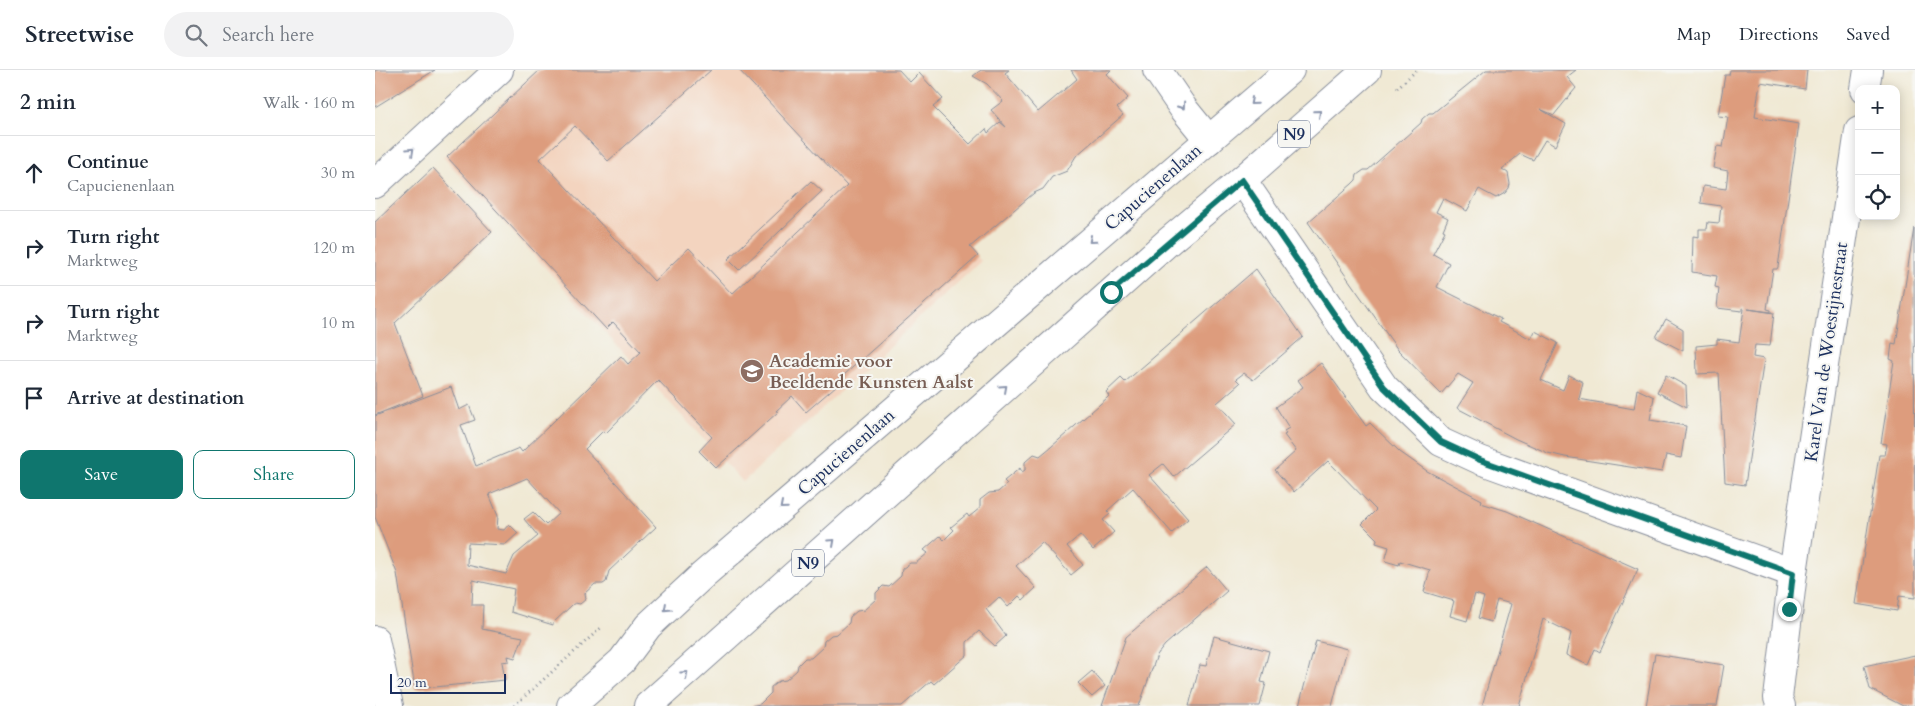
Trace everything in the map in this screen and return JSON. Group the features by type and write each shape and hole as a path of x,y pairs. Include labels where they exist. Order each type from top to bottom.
{"main road":[{"path":"375,184 499,70"},
{"path":"1157,70 1183,108 1209,140"},
{"name":"Capucienenlaan","path":"571,706 622,661 648,626 703,575 1290,70"},
{"name":"N9","path":"648,706 1161,248 1242,180 1367,70"},
{"path":"1866,85 1868,70"},
{"name":"Karel Van de Woestijnestraat","path":"1781,706 1778,698 1793,573 1855,158"},
{"path":"1242,180 1384,387 1441,442 1480,460 1793,573"},
{"path":"375,640 389,706"}],"shaded area":[{"name":"Academie voor Beeldende Kunsten Aalst","path":"537,70 804,70 981,261 743,482 443,157"}],"building":[{"path":"375,70 435,70 375,107"},
{"path":"540,70 711,70 608,161 575,126 540,159 654,281 689,248 732,294 847,186 739,70 899,70 910,82 919,73 943,99 933,107 970,144 986,129 988,133 1000,122 1006,127 991,110 1003,101 987,84 973,76 981,70 1009,70 1005,73 1038,112 1077,79 1071,70 1111,70 1107,74 1128,98 1117,108 1123,115 1076,156 1067,171 1052,177 1043,189 1034,193 970,247 978,256 835,383 837,385 806,412 792,396 776,411 778,412 716,468 699,451 712,437 658,380 606,433 603,431 585,449 656,527 609,571 606,582 595,584 585,593 586,599 580,604 575,603 572,605 553,625 511,612 514,589 473,580 472,605 483,605 482,629 523,637 515,658 508,656 509,661 502,662 505,680 415,689 397,573 375,517 375,416 451,387 459,410 469,405 475,420 461,425 476,466 519,448 522,452 621,356 628,364 641,352 613,322 606,329 447,157","holes":["527,478 559,513 546,525 533,512 524,519 538,536 514,556 506,574 467,565 468,543 505,545 518,533 509,524 504,530 497,529 498,516 489,494"]},
{"path":"1486,70 1576,70 1567,77 1576,88 1554,115 1540,109 1566,124 1555,146 1545,140 1533,160 1520,154 1502,169 1508,173 1510,184 1505,193 1496,198 1479,189 1467,211 1443,198 1436,212 1448,218 1443,230 1445,231 1433,254 1449,263 1437,287 1501,319 1499,322 1531,339 1535,331 1558,343 1541,380 1563,390 1569,375 1583,382 1579,399 1634,409 1637,389 1654,397 1650,420 1686,426 1681,458 1666,455 1662,472 1548,453 1516,439 1457,408 1473,383 1458,374 1441,394 1398,350 1308,222 1352,184 1356,180 1357,175 1364,170 1368,170 1421,123 1422,119 1429,113 1433,113"},
{"path":"1730,70 1807,70 1805,89 1760,82 1755,117 1799,124 1778,267 1773,269 1767,309 1771,310 1771,312 1748,309 1774,313 1770,346 1755,345 1753,357 1764,359 1745,485 1725,482 1719,373 1697,374 1696,346 1717,344 1717,339 1739,342 1744,309 1742,308 1742,311 1717,308 1719,288 1715,287 1717,276 1692,272 1693,236 1699,237 1699,229 1707,229 1708,222 1719,223 1721,206 1701,203 1703,186 1726,189 1728,171 1713,168 1717,146 1723,147 1728,117 1718,116 1725,75 1729,75"},
{"path":"433,168 492,232 395,323 423,396 375,415 375,222"},
{"path":"811,181 822,191 739,270 728,259"},
{"path":"1914,228 1915,598 1899,596 1897,611 1856,604 1879,455 1885,455 1887,444 1881,443 1894,361 1890,359 1892,343 1896,344"},
{"path":"1256,269 1303,337 1253,380 1244,373 1236,379 1240,383 1217,403 1236,424 1174,477 1163,464 1149,475 1188,519 1172,533 1133,488 1107,511 1110,514 1103,520 1114,532 1093,550 1080,535 1067,546 1083,565 1071,575 1042,542 1016,566 1036,588 1023,600 1019,596 1008,607 999,597 986,609 1006,636 995,646 979,631 967,642 967,655 934,684 931,681 902,706 750,706 760,704 771,693 771,687 779,681 786,680 797,670 798,665 805,658 811,658 823,647 824,641 831,635 837,634 849,623 850,617 857,611 864,610 876,599 876,593 883,586 889,587 901,576 902,569 910,563 916,563 928,553 924,550 940,536 944,540 954,530 951,527 967,514 969,517 980,508 980,500 989,493 998,492 1007,484 1004,481 1020,468 1022,472 1025,470 1025,462 1034,454 1040,456 1107,398 1109,396 1106,392 1121,378 1125,382"},
{"path":"1666,319 1683,329 1683,351 1656,337"},
{"path":"1321,363 1366,426 1370,423 1400,452 1427,471 1482,500 1481,503 1507,511 1638,569 1600,652 1595,649 1588,665 1566,655 1571,633 1543,619 1519,706 1482,706 1511,604 1497,600 1491,622 1478,618 1484,597 1475,594 1467,621 1450,616 1454,601 1424,592 1430,570 1400,561 1399,565 1385,561 1389,547 1376,543 1377,539 1362,524 1376,510 1328,461 1294,492 1275,470 1296,451 1284,435 1286,434 1284,431 1289,428 1276,407 1303,387 1298,380"},
{"path":"1666,375 1686,386 1687,407 1657,392"},
{"path":"1207,567 1227,591 1165,645 1157,655 1139,706 1102,706 1126,637"},
{"path":"1214,636 1269,651 1261,682 1266,683 1260,706 1189,706 1200,665 1206,666"},
{"path":"1316,641 1347,649 1332,706 1299,706"},
{"path":"1655,654 1724,665 1717,706 1646,706"},
{"path":"1915,655 1915,706 1903,706 1870,689 1864,666"},
{"path":"1092,671 1105,686 1092,697 1078,683"}],"place":[{"name":"Academie voor Beeldende Kunsten Aalst","path":"752,371"}],"route":[{"path":"1111,292 1242,180 1384,387 1441,442 1480,460 1691,538 1793,573 1789,609"}]}
